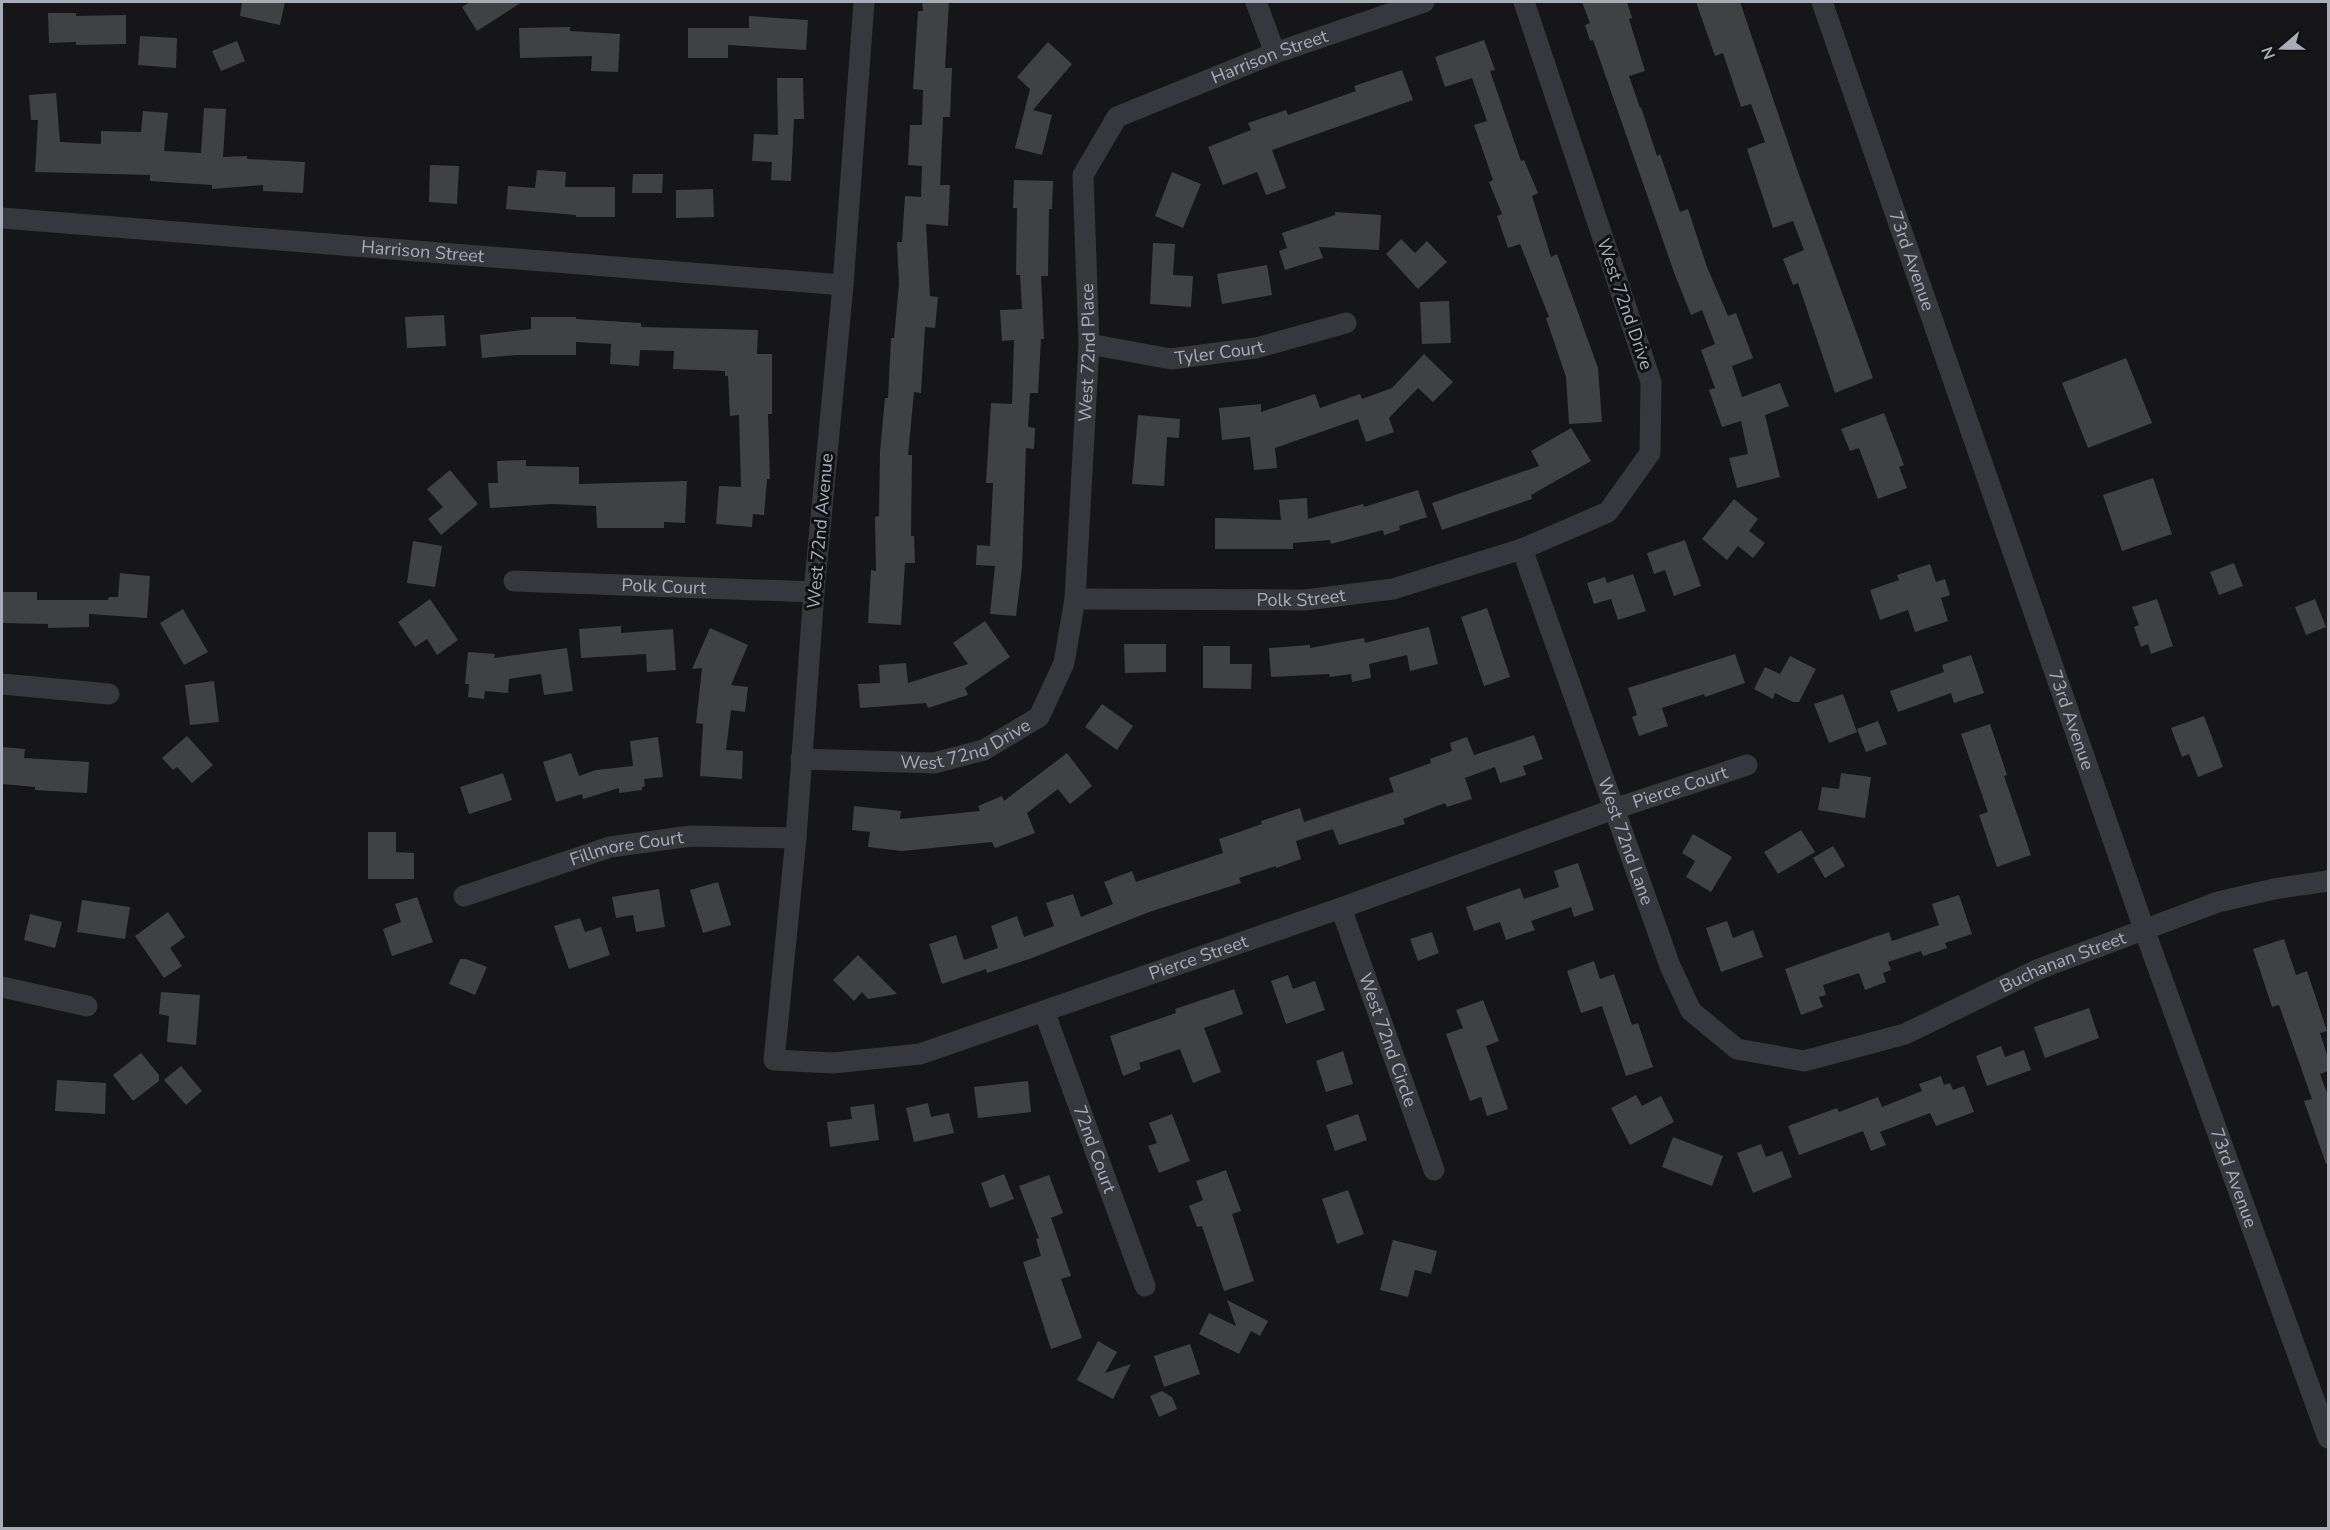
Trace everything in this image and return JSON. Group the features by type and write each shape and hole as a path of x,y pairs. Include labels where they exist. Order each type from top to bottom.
{"street":[{"name":"West 72nd Avenue","path":"774,1060 796,838 814,592 843,285 864,2"},
{"path":"1256,2 1275,53"},
{"name":"Harrison Street","path":"1117,117 1275,53 1424,2"},
{"name":"West 72nd Drive","path":"1522,549 1608,512 1650,453 1651,382 1524,2"},
{"name":"73rd Avenue","path":"1822,2 2144,929 2328,1438"},
{"name":"West 72nd Place","path":"1076,599 1089,344 1083,175 1117,117"},
{"name":"Harrison Street","path":"2,218 843,285"},
{"name":"Tyler Court","path":"1089,344 1171,359 1256,348 1346,323"},
{"name":"Polk Street","path":"1076,599 1305,600 1394,588 1522,549"},
{"name":"West 72nd Lane","path":"1522,549 1670,966 1691,1011 1737,1048 1804,1061"},
{"name":"Polk Court","path":"514,581 814,592"},
{"name":"West 72nd Drive","path":"801,759 934,763 984,750 1039,717 1064,663 1076,599"},
{"path":"2,684 109,694"},
{"name":"Pierce Court","path":"1614,809 1747,765"},
{"name":"Pierce Street","path":"774,1060 833,1064 920,1054 1341,908 1614,809"},
{"name":"Fillmore Court","path":"464,896 610,848 691,836 796,838"},
{"name":"Buchanan Street","path":"1804,1061 1905,1034 2039,969 2218,902 2244,895 2328,881"},
{"name":"West 72nd Circle","path":"1341,908 1434,1170"},
{"path":"2,987 87,1006"},
{"name":"72nd Court","path":"1044,1011 1145,1286"}],"building":[{"path":"242,2 285,2 280,25 240,16"},
{"path":"470,2 522,2 477,31 462,7"},
{"path":"922,2 949,2 945,68 952,68 950,117 943,117 940,185 950,185 948,226 926,224 930,296 938,297 935,328 925,327 921,393 914,392 908,455 912,455 911,536 914,536 915,563 905,563 901,625 868,623 871,570 876,571 875,517 879,516 880,452 885,398 888,398 891,338 894,338 899,284 897,242 902,242 905,196 921,197 922,166 908,165 910,125 922,125 923,90 913,89 918,11 923,11"},
{"path":"1582,2 1627,2 1632,18 1629,19 1645,71 1629,76 1640,108 1657,156 1660,154 1680,212 1688,209 1707,267 1728,316 1736,313 1753,358 1732,366 1742,397 1780,383 1789,406 1765,415 1780,477 1737,488 1729,458 1748,454 1741,421 1722,427 1709,390 1715,388 1701,350 1715,344 1702,310 1691,315 1675,275 1593,40 1590,41 1585,25 1590,23"},
{"path":"1696,2 1740,2 1798,172 1873,378 1835,393 1798,283 1793,285 1783,259 1804,250 1793,221 1773,228 1747,149 1765,142 1751,104 1741,107 1723,53 1715,56"},
{"path":"48,13 76,13 76,16 126,15 126,44 49,43"},
{"path":"749,16 808,20 806,50 728,45 728,58 688,58 688,28 749,28"},
{"path":"570,27 570,31 620,34 618,72 591,71 592,56 520,58 519,28"},
{"path":"140,36 177,38 176,68 138,65"},
{"path":"1484,40 1495,70 1490,71 1521,161 1524,160 1538,193 1532,196 1551,257 1557,254 1598,368 1602,422 1569,424 1566,377 1546,318 1549,317 1520,244 1508,248 1497,216 1502,214 1489,182 1493,180 1474,125 1487,121 1472,78 1445,87 1435,57"},
{"path":"237,41 245,61 221,71 212,51"},
{"path":"1048,42 1072,64 1033,110 1052,115 1042,155 1015,148 1030,89 1017,77"},
{"path":"1402,70 1413,100 1272,150 1286,188 1266,195 1257,172 1223,185 1208,147 1251,130 1248,123 1286,110 1288,115 1356,91 1354,86"},
{"path":"777,78 803,78 804,119 794,119 791,181 771,180 772,162 752,161 754,134 778,135"},
{"path":"56,93 60,142 101,144 101,131 141,132 143,111 168,113 164,151 201,153 204,108 226,109 223,157 247,156 247,159 305,162 303,193 263,191 263,185 212,189 212,185 150,181 150,175 35,172 38,120 31,120 29,95"},
{"path":"430,165 459,166 457,204 429,202"},
{"path":"537,170 566,172 565,187 615,187 615,217 576,217 576,215 506,209 508,186 535,188"},
{"path":"1172,172 1201,184 1183,228 1155,216"},
{"path":"633,174 663,174 662,193 632,193"},
{"path":"1014,180 1053,181 1052,209 1049,209 1048,276 1041,276 1044,339 1041,339 1038,393 1030,393 1028,427 1035,428 1034,449 1026,448 1022,567 1016,616 990,614 995,566 976,565 977,545 990,546 993,483 986,483 991,403 1012,404 1014,340 1002,341 1000,310 1022,309 1020,275 1016,275 1017,208 1013,208"},
{"path":"713,189 714,217 676,218 676,190"},
{"path":"1335,212 1381,215 1379,250 1319,247 1323,258 1285,270 1279,251 1287,248 1282,233 1335,215"},
{"path":"1401,239 1415,253 1427,241 1447,262 1418,289 1386,254"},
{"path":"1153,243 1175,244 1173,275 1193,276 1191,307 1150,304"},
{"path":"1267,265 1272,295 1222,304 1217,274"},
{"path":"1449,301 1451,343 1422,344 1420,302"},
{"path":"444,315 446,346 407,348 405,317"},
{"path":"531,317 576,317 576,319 641,323 641,327 758,330 757,354 772,354 772,414 768,414 770,479 767,479 764,515 753,514 752,527 716,524 719,486 741,487 739,415 730,416 728,376 725,376 725,371 673,369 674,351 640,350 639,366 610,364 611,344 576,342 576,355 517,355 482,358 480,335 531,329"},
{"path":"1424,354 1453,382 1433,402 1418,388 1389,418 1394,432 1366,442 1358,419 1275,448 1277,468 1254,470 1250,437 1222,440 1219,408 1261,404 1261,412 1315,394 1320,408 1360,394 1362,399 1392,388"},
{"path":"2126,358 2152,423 2088,448 2062,383"},
{"path":"1884,413 1904,465 1899,467 1907,488 1878,499 1859,448 1850,451 1841,429"},
{"path":"1138,415 1180,419 1179,438 1167,437 1164,486 1132,484"},
{"path":"1571,428 1591,461 1531,495 1532,499 1442,530 1432,503 1539,466 1531,451"},
{"path":"526,460 526,466 579,467 579,484 687,481 685,523 664,522 664,528 597,528 596,506 552,504 490,508 488,483 498,483 497,461"},
{"path":"450,470 478,504 441,535 428,519 443,507 427,489"},
{"path":"2153,478 2172,534 2122,551 2103,495"},
{"path":"1418,490 1427,517 1399,526 1400,530 1384,535 1383,530 1331,544 1330,540 1293,543 1293,549 1215,549 1215,518 1281,520 1279,500 1307,498 1308,519 1363,504 1364,507"},
{"path":"1734,499 1758,519 1749,531 1765,543 1753,558 1738,546 1727,560 1702,539"},
{"path":"1685,540 1701,586 1674,596 1665,570 1654,574 1647,553"},
{"path":"413,541 442,546 435,587 407,583"},
{"path":"2234,563 2243,586 2219,595 2210,572"},
{"path":"1930,564 1936,582 1945,579 1950,595 1941,598 1948,621 1915,632 1908,610 1880,620 1870,590 1899,580 1897,575"},
{"path":"120,573 150,576 147,618 89,614 89,627 48,628 48,624 2,623 2,592 37,592 37,600 108,600 109,597 118,597"},
{"path":"1633,574 1646,611 1618,620 1611,599 1594,604 1587,583 1605,577 1607,583"},
{"path":"430,599 458,640 437,655 427,639 415,647 398,622"},
{"path":"2157,599 2173,646 2151,654 2148,644 2141,647 2134,627 2139,625 2132,607"},
{"path":"2315,599 2326,627 2306,635 2295,607"},
{"path":"1487,608 1510,677 1484,686 1461,617"},
{"path":"183,609 208,652 184,665 160,623"},
{"path":"985,621 1010,657 965,688 968,695 928,708 926,703 860,708 858,684 880,683 879,665 906,663 908,683 968,664 953,643"},
{"path":"621,626 621,633 673,629 676,670 647,672 646,654 581,658 579,629"},
{"path":"1429,627 1438,664 1410,671 1407,655 1369,664 1371,678 1352,682 1351,674 1330,677 1329,674 1271,677 1269,648 1310,645 1310,648 1364,638 1365,643"},
{"path":"710,628 748,645 731,685 748,687 745,712 731,710 726,750 743,751 742,779 700,776 703,724 696,723 702,668 692,669"},
{"path":"1124,644 1166,644 1166,672 1125,673"},
{"path":"1203,646 1230,646 1230,664 1252,664 1251,689 1203,688"},
{"path":"567,648 573,691 544,695 541,674 509,679 508,693 485,691 484,699 468,697 469,684 465,684 468,652 495,654 494,658"},
{"path":"1735,654 1745,683 1705,697 1704,694 1662,708 1668,726 1639,736 1632,717 1637,715 1628,688"},
{"path":"1971,655 1984,693 1954,703 1951,693 1898,712 1890,691 1944,672 1942,665"},
{"path":"1790,656 1816,669 1799,702 1793,702 1775,693 1773,699 1754,689 1765,667 1780,674"},
{"path":"214,681 219,722 190,725 185,685"},
{"path":"1843,694 1857,732 1829,743 1814,704"},
{"path":"1102,704 1133,726 1117,750 1085,727"},
{"path":"2204,716 2223,767 2198,777 2189,754 2182,757 2171,728"},
{"path":"1878,721 1887,744 1866,752 1857,729"},
{"path":"1990,724 2007,775 2004,776 2031,855 1997,867 1979,815 1988,812 1961,734"},
{"path":"1534,735 1543,759 1523,766 1526,775 1500,783 1495,767 1465,778 1472,799 1447,807 1445,803 1403,819 1405,824 1339,845 1333,829 1296,841 1301,859 1239,878 1241,883 1152,911 1032,958 987,973 986,969 942,984 929,944 956,935 964,960 998,948 991,926 1017,916 1024,937 1054,926 1046,903 1073,894 1081,917 1113,904 1104,882 1132,871 1136,882 1223,853 1219,839 1300,808 1304,822 1394,792 1389,778 1431,763 1430,759 1452,751 1450,743 1467,737 1474,755"},
{"path":"187,736 213,765 192,783 177,767 173,770 162,758"},
{"path":"658,737 663,777 644,779 645,786 642,790 619,793 619,788 583,799 582,794 556,802 543,762 571,753 579,776 596,770 633,766 630,741"},
{"path":"2,747 25,749 24,758 89,762 87,793 35,790 35,787 2,784"},
{"path":"1067,753 1092,786 1070,804 1058,789 1027,813 1035,833 995,848 992,842 902,851 868,847 870,832 852,830 854,806 901,811 900,819 980,811 978,806 1002,796 1004,801"},
{"path":"503,773 512,800 469,814 460,787"},
{"path":"1841,773 1871,777 1865,818 1818,810 1822,787 1839,789"},
{"path":"1801,830 1815,852 1778,874 1764,852"},
{"path":"368,832 396,832 396,852 414,853 414,879 368,879"},
{"path":"1693,834 1732,857 1711,892 1686,877 1695,861 1682,853"},
{"path":"1833,846 1845,866 1825,878 1813,858"},
{"path":"1578,863 1594,910 1574,917 1571,907 1531,921 1535,930 1506,940 1500,922 1474,931 1466,907 1520,888 1524,899 1559,887 1554,871"},
{"path":"718,882 731,925 703,933 690,890"},
{"path":"659,889 665,927 636,932 633,915 616,918 612,897"},
{"path":"1959,895 1972,934 1945,943 1947,948 1923,956 1921,951 1888,962 1891,970 1883,973 1886,982 1865,990 1859,973 1823,985 1826,995 1819,997 1823,1007 1801,1015 1785,969 1889,932 1892,941 1939,925 1932,904"},
{"path":"417,897 433,942 392,956 383,929 401,922 395,904"},
{"path":"82,900 130,907 125,939 77,932"},
{"path":"168,912 185,937 170,948 182,966 164,978 135,936"},
{"path":"30,914 62,922 55,948 24,940"},
{"path":"580,918 585,932 601,927 610,955 569,969 554,926"},
{"path":"1727,921 1733,938 1753,930 1763,957 1721,972 1706,928"},
{"path":"1432,932 1439,953 1418,961 1410,939"},
{"path":"2284,939 2296,975 2307,971 2327,1031 2320,1033 2328,1058 2328,1071 2320,1074 2328,1093 2328,1163 2326,1164 2304,1101 2312,1099 2279,1005 2272,1007 2253,949"},
{"path":"858,955 897,994 868,999 862,992 854,1001 833,980"},
{"path":"460,959 487,967 475,995 449,984"},
{"path":"1594,961 1600,979 1614,974 1632,1025 1638,1023 1653,1067 1626,1076 1602,1006 1581,1013 1567,971"},
{"path":"1288,975 1293,989 1315,981 1325,1010 1286,1024 1271,981"},
{"path":"1234,989 1243,1014 1204,1028 1221,1072 1193,1083 1180,1049 1139,1063 1141,1069 1123,1076 1110,1036 1176,1013 1175,1009"},
{"path":"161,992 200,995 196,1045 167,1042 169,1016 159,1014"},
{"path":"1483,1000 1499,1041 1486,1046 1508,1109 1487,1116 1481,1097 1470,1101 1446,1034 1463,1028 1456,1010"},
{"path":"2089,1008 2099,1038 2045,1058 2034,1027"},
{"path":"2001,1046 2005,1057 2024,1050 2031,1070 1987,1086 1976,1056"},
{"path":"1343,1051 1353,1084 1326,1092 1316,1061"},
{"path":"141,1053 159,1075 159,1081 133,1101 113,1075"},
{"path":"181,1066 202,1091 186,1105 164,1080"},
{"path":"1941,1076 1944,1085 1950,1083 1953,1090 1964,1086 1974,1112 1936,1126 1930,1113 1880,1132 1886,1145 1871,1151 1863,1131 1799,1155 1788,1126 1837,1108 1839,1112 1878,1097 1882,1107 1922,1091 1919,1084"},
{"path":"57,1080 106,1083 105,1114 55,1111"},
{"path":"1028,1081 1031,1112 978,1118 974,1087"},
{"path":"1636,1095 1642,1106 1661,1096 1674,1122 1630,1145 1611,1108"},
{"path":"928,1103 931,1117 949,1113 954,1133 914,1142 906,1108"},
{"path":"874,1104 879,1140 830,1147 827,1122 852,1119 850,1107"},
{"path":"1172,1114 1190,1161 1159,1173 1148,1146 1157,1143 1149,1123"},
{"path":"1358,1114 1367,1140 1335,1151 1326,1125"},
{"path":"1673,1137 1723,1156 1712,1186 1662,1167"},
{"path":"1761,1144 1766,1157 1782,1151 1792,1177 1753,1193 1737,1153"},
{"path":"1226,1170 1241,1211 1232,1214 1254,1281 1224,1291 1202,1226 1197,1227 1189,1206 1203,1200 1196,1181"},
{"path":"1004,1174 1014,1199 990,1208 981,1183"},
{"path":"1049,1175 1063,1213 1051,1218 1071,1276 1061,1279 1082,1338 1051,1349 1023,1262 1041,1256 1036,1239 1039,1238 1019,1186"},
{"path":"1348,1190 1364,1234 1337,1244 1322,1199"},
{"path":"1393,1240 1437,1251 1431,1274 1415,1270 1408,1297 1380,1290"},
{"path":"1227,1300 1268,1321 1260,1336 1251,1331 1239,1354 1199,1334 1209,1313 1236,1326"},
{"path":"1098,1341 1117,1352 1105,1373 1131,1364 1113,1399 1077,1380"},
{"path":"1190,1344 1200,1374 1164,1387 1154,1356"},
{"path":"1162,1391 1172,1397 1177,1409 1159,1417 1150,1396"}]}
